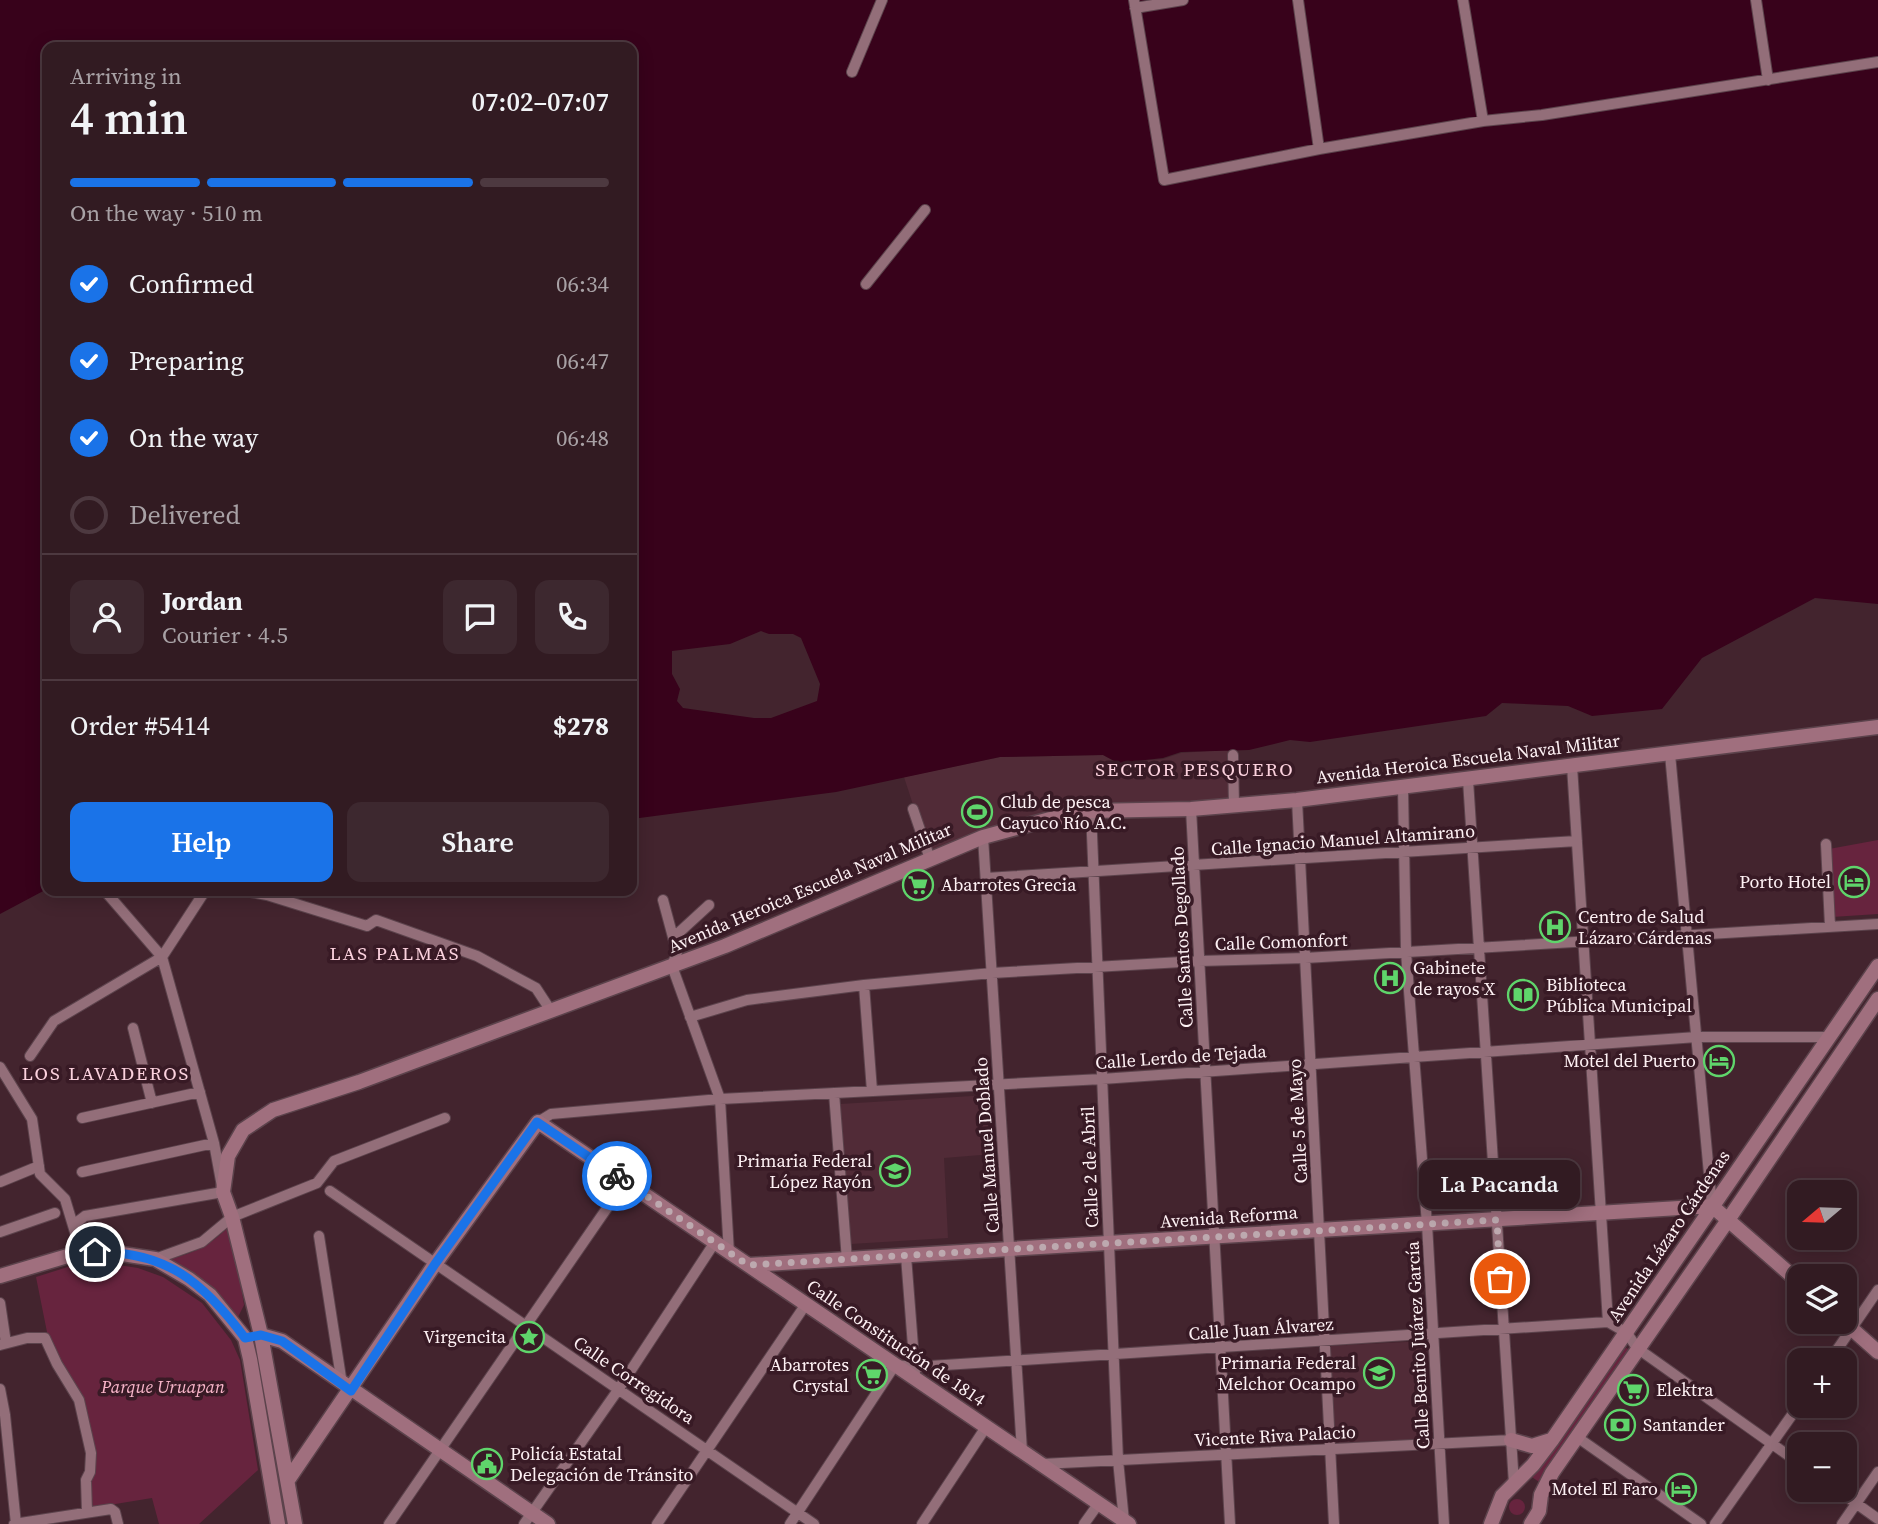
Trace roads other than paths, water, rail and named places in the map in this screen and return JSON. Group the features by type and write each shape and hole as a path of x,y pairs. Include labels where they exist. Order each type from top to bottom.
{"street":[{"path":"852,72 882,0"},
{"path":"1183,0 1135,4 1164,180 1319,149 1483,121 1542,115 1878,62"},
{"path":"1298,0 1319,149"},
{"path":"1463,0 1483,121"},
{"path":"1756,0 1769,80"},
{"path":"866,284 925,210"},
{"name":"Avenida Heroica Escuela Naval Militar","path":"295,1524 261,1335 232,1217 223,1192 228,1156 243,1129 273,1110 359,1082 672,967 983,837 1050,818 1091,811 1191,809 1297,800 1878,727"},
{"path":"1671,754 1712,1206 1787,1272"},
{"path":"1233,755 1234,806"},
{"path":"1572,766 1608,1322 1626,1333 1637,1348 1787,1455"},
{"path":"1468,780 1514,1484 1530,1481 1541,1495"},
{"name":"Calle Benito Juárez García","path":"1403,788 1406,952 1427,1224 1444,1524"},
{"name":"Calle 5 de Mayo","path":"1297,800 1334,1524"},
{"path":"913,809 930,859"},
{"name":"Calle Santos Degollado","path":"1191,809 1224,1455 1230,1524"},
{"name":"Calle 2 de Abril","path":"1091,811 1118,1460 1127,1522"},
{"name":"Calle Manuel Doblado","path":"983,837 1022,1451"},
{"name":"Calle Ignacio Manuel Altamirano","path":"986,878 1577,841"},
{"path":"1826,844 1830,926"},
{"path":"73,1225 85,1216 223,1192 214,1143 162,957 109,896"},
{"path":"30,1055 54,1021 162,957 202,896"},
{"path":"270,896 367,926 376,920 477,956 536,988 551,1011"},
{"path":"663,900 677,952 672,967 720,1098 729,1252"},
{"path":"673,938 709,905"},
{"name":"Calle Comonfort","path":"690,1017 747,1000 864,985 992,974 1878,924"},
{"name":"Avenida Lázaro Cárdenas","path":"1495,1521 1502,1496 1552,1440 1878,966"},
{"path":"864,985 872,1091"},
{"name":"Avenida Lázaro Cárdenas","path":"1531,1524 1539,1511 1541,1495 1552,1473 1878,999"},
{"path":"1839,1023 1854,1033"},
{"path":"133,1028 152,1103"},
{"name":"Calle Lerdo de Tejada","path":"537,1122 551,1114 720,1098 1102,1079 1697,1037 1828,1037"},
{"path":"0,1067 32,1119 40,1174 65,1199 81,1252"},
{"path":"82,1118 200,1092"},
{"path":"834,1093 847,1260"},
{"path":"155,1259 202,1242 232,1217 317,1183 334,1161 444,1118"},
{"path":"288,1480 346,1387 537,1122"},
{"name":"Calle Constitución de 1814","path":"537,1122 895,1365 915,1373 986,1427 1127,1522"},
{"path":"82,1172 214,1143"},
{"path":"0,1182 39,1166"},
{"path":"389,1524 625,1182"},
{"name":"Calle Corregidora","path":"330,1191 814,1524"},
{"name":"Avenida Reforma","path":"748,1265 1712,1206"},
{"path":"0,1233 55,1213"},
{"path":"320,1236 346,1387"},
{"path":"528,1518 618,1390 715,1242"},
{"path":"0,1276 81,1252 109,1252 155,1259 210,1295 245,1338 278,1524"},
{"path":"906,1256 915,1373"},
{"path":"657,1524 709,1450 799,1300 785,1290 784,1283 785,1276 796,1263"},
{"path":"1857,1314 1878,1290"},
{"path":"0,1303 3,1344 27,1338 45,1338 79,1400 91,1453 90,1472 86,1480 87,1512"},
{"name":"Calle Juan Álvarez","path":"915,1373 1017,1360 1608,1322"},
{"path":"1857,1334 1878,1352"},
{"path":"245,1338 261,1335 282,1341 441,1449 528,1518 548,1524"},
{"path":"790,1524 895,1365"},
{"path":"0,1389 5,1472 15,1524 42,1522 111,1509 115,1512 118,1524"},
{"path":"1715,1524 1791,1418"},
{"path":"922,1524 986,1427"},
{"path":"1577,1437 1702,1524"},
{"path":"1511,1440 1532,1446 1552,1440"},
{"name":"Vicente Riva Palacio","path":"1042,1464 1511,1440"},
{"path":"1842,1524 1878,1472"},
{"path":"1084,1524 1099,1503"},
{"path":"1856,1503 1878,1519"}],"place":[{"name":"Club de pesca Cayuco Río A.C.","path":"977,812"},
{"name":"Porto Hotel","path":"1854,882"},
{"name":"Abarrotes Grecia","path":"918,885"},
{"name":"Centro de Salud Lázaro Cárdenas","path":"1555,927"},
{"name":"Gabinete de rayos X","path":"1390,978"},
{"name":"Biblioteca Pública Municipal","path":"1523,995"},
{"name":"Motel del Puerto","path":"1719,1061"},
{"name":"Primaria Federal López Rayón","path":"895,1171"},
{"name":"La Pacanda","path":"1500,1279"},
{"name":"Virgencita","path":"529,1337"},
{"name":"Primaria Federal Melchor Ocampo","path":"1379,1373"},
{"name":"Abarrotes Crystal","path":"872,1375"},
{"name":"Elektra","path":"1633,1390"},
{"name":"Santander","path":"1620,1425"},
{"name":"Policía Estatal Delegación de Tránsito","path":"487,1464"},
{"name":"Motel El Faro","path":"1681,1489"}],"district":[{"name":"SECTOR PESQUERO","path":"1195,769"},
{"name":"LAS PALMAS","path":"395,953"},
{"name":"LOS LAVADEROS","path":"106,1073"}],"park label":[{"name":"Parque Uruapan","path":"163,1387"}]}
